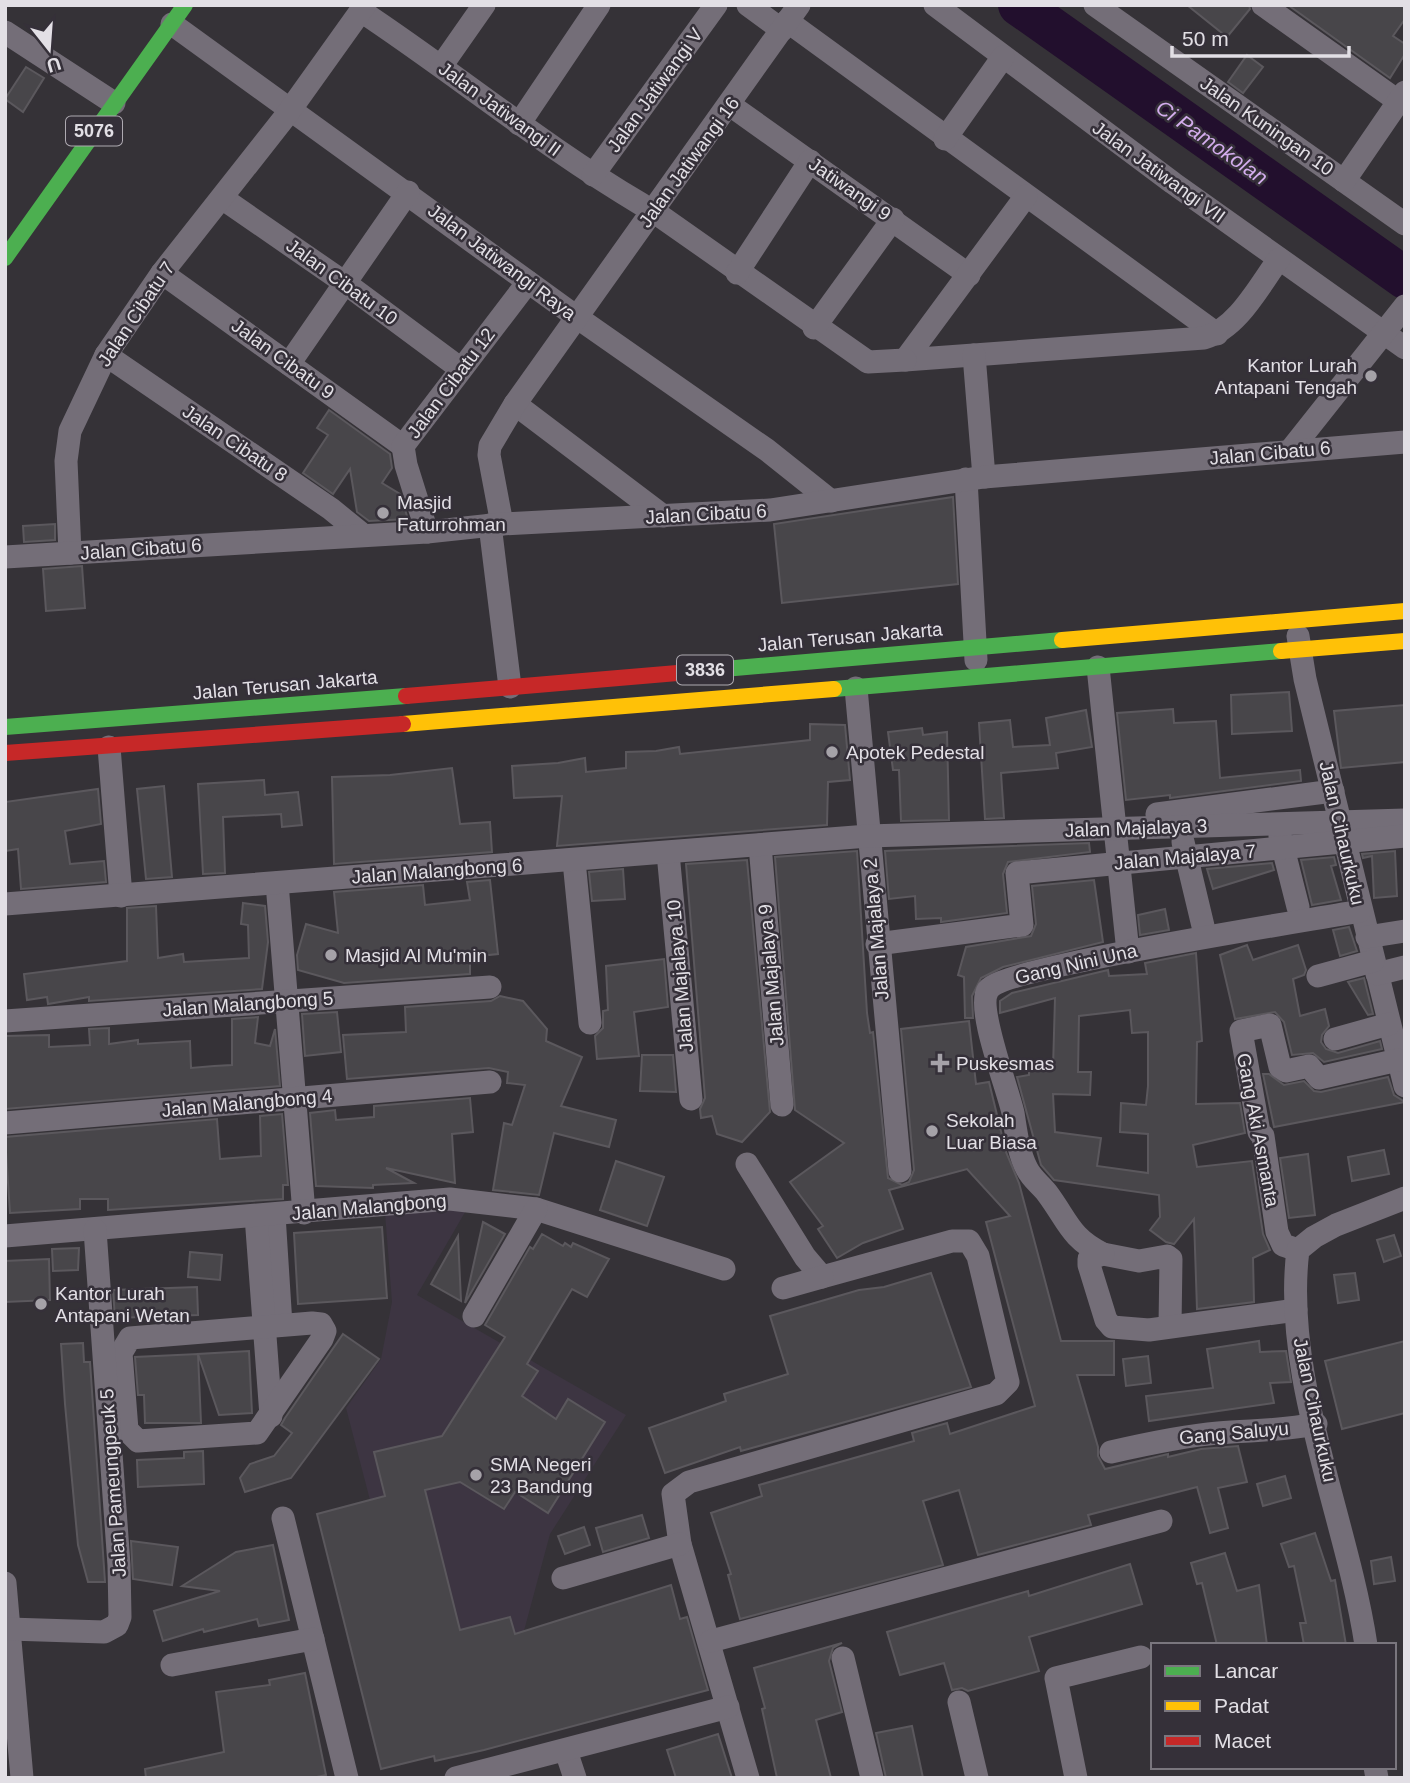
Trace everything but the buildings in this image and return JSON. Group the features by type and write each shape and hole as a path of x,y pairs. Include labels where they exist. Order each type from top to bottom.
{"main road":[{"name":"5076","path":"5,258 179,15"},
{"name":"Jalan Terusan Jakarta","path":"5,727 232,711 1405,611"},
{"name":"3836","path":"5,753 856,688 1405,641"},
{"path":"232,711 233,737"}],"street":[{"path":"442,65 484,5"},
{"path":"519,124 599,5"},
{"name":"Jalan Jatiwangi V","path":"593,176 716,5"},
{"path":"748,5 789,19 945,139 1217,334 1236,317 1279,259"},
{"name":"Jalan Jatiwangi VII","path":"935,5 1279,259 1386,332 1405,348"},
{"name":"Jalan Kuningan 10","path":"1095,5 1405,224"},
{"path":"1264,5 1401,97 1344,181"},
{"name":"Jalan Jatiwangi II","path":"363,8 593,176 647,207 814,328 868,362 1069,351 1204,338 1217,334"},
{"name":"Jalan Cibatu 7","path":"70,553 66,461 70,431 106,355 162,273 222,198 363,8"},
{"name":"Jalan Jatiwangi Raya","path":"179,15 290,108 578,318 768,450 831,501"},
{"name":"Jalan Jatiwangi 16","path":"510,687 490,446 515,404 578,318 647,207 730,105 789,19"},
{"path":"5,32 114,103"},
{"path":"945,139 1003,57"},
{"name":"Jatiwangi 9","path":"730,105 969,275"},
{"path":"737,273 810,162"},
{"path":"289,364 408,192"},
{"path":"905,360 1026,196"},
{"name":"Jalan Cibatu 10","path":"222,198 345,283 461,369"},
{"path":"814,328 893,219"},
{"name":"Jalan Cibatu 9","path":"162,273 403,446"},
{"name":"Jalan Cibatu 12","path":"428,532 406,465 403,446 528,282"},
{"path":"1290,451 1405,306"},
{"name":"Jalan Cibatu 8","path":"106,355 331,509 363,535"},
{"path":"974,355 975,647 978,677"},
{"path":"515,404 663,516"},
{"name":"Jalan Cibatu 6","path":"5,557 428,532 496,524 770,510 975,478 1405,442"},
{"name":"Jalan Cihaurkuku","path":"1296,620 1299,650 1360,911 1396,1040 1405,1086"},
{"path":"1098,667 1128,952"},
{"name":"Jalan Majalaya 2","path":"856,688 877,944 900,1171"},
{"path":"109,747 121,896"},
{"name":"Jalan Majalaya 3","path":"1112,818 1272,802 1333,791"},
{"path":"1272,802 1298,907"},
{"path":"1175,812 1203,926"},
{"name":"Jalan Majalaya 3","path":"1112,818 1405,818"},
{"name":"Jalan Majalaya 3","path":"868,836 1405,818"},
{"name":"Jalan Malangbong 6","path":"5,904 868,836"},
{"name":"Jalan Majalaya 7","path":"877,944 1023,924 1017,873 1405,836"},
{"name":"Jalan Majalaya 9","path":"760,845 782,1105"},
{"name":"Jalan Majalaya 10","path":"668,853 691,1099"},
{"path":"574,861 590,1023"},
{"path":"277,883 304,1213"},
{"name":"Gang Nini Una","path":"1103,1254 1082,1244 1066,1225 1047,1193 1027,1170 1021,1155 1009,1091 991,1036 985,999 988,990 996,983 1128,952 1360,911"},
{"path":"1367,937 1405,931"},
{"path":"1318,976 1405,967"},
{"name":"Jalan Malangbong 5","path":"5,1021 490,987"},
{"name":"Gang Aki Asmanta","path":"1298,1250 1283,1245 1277,1232 1263,1136 1259,1132 1241,1031 1270,1025 1280,1067 1286,1070 1309,1066 1319,1078 1396,1040"},
{"path":"1335,1039 1396,1040"},
{"name":"Jalan Malangbong 4","path":"5,1123 489,1082"},
{"path":"747,1164 805,1257 822,1277"},
{"path":"1298,1250 1336,1225 1405,1198"},
{"name":"Jalan Malangbong","path":"5,1236 450,1199 536,1209 724,1269"},
{"path":"474,1315 536,1209"},
{"path":"265,1216 272,1325 271,1416"},
{"name":"Jalan Pameungpeuk 5","path":"9,1629 104,1632 117,1625 120,1617 119,1565 95,1230"},
{"path":"748,1778 711,1641 680,1544 672,1505 673,1494 679,1487 821,1442 996,1394 1008,1382 978,1256 969,1241 952,1241 783,1288"},
{"name":"Jalan Cihaurkuku","path":"1298,1250 1296,1310 1306,1384 1358,1594 1366,1643"},
{"path":"1170,1326 1171,1259 1167,1256 1139,1261 1103,1254 1090,1259 1089,1265 1106,1320 1112,1327 1149,1330 1296,1310"},
{"path":"321,1324 325,1331 262,1429 249,1436 138,1441 127,1430 121,1353 130,1338 272,1325 321,1324"},
{"name":"Gang Saluyu","path":"1111,1452 1172,1438 1219,1433 1278,1432 1316,1424"},
{"path":"283,1518 346,1778"},
{"path":"711,1641 1161,1521"},
{"path":"563,1578 680,1544"},
{"path":"5,1583 11,1654 10,1695 22,1778"},
{"path":"172,1665 313,1639"},
{"path":"1076,1778 1056,1678 1141,1657"},
{"path":"842,1658 872,1778"},
{"path":"959,1702 977,1778"},
{"path":"456,1778 728,1707"},
{"path":"566,1751 575,1778"}],"shaded area":[{"name":"SMA Negeri 23 Bandung","path":"468,1207 417,1295 626,1415 550,1534 521,1642 419,1688 346,1408 381,1359 392,1302 385,1213"}],"waterway":[{"name":"Ci Pamokolan","path":"1019,5 1405,278"}],"traffic: fast":[{"path":"5,258 185,5"},
{"path":"701,671 1062,640"},
{"path":"834,689 1281,651"},
{"path":"5,727 406,696"}],"traffic: slow":[{"path":"1062,640 1405,611"},
{"path":"1281,651 1405,641"},
{"path":"403,724 834,689"}],"traffic: jam":[{"path":"406,696 701,671"},
{"path":"5,753 403,724"}],"place":[{"name":"Kantor Lurah Antapani Tengah","path":"1371,376"},
{"name":"Masjid Faturrohman","path":"383,513"},
{"name":"Apotek Pedestal","path":"832,752"},
{"name":"Masjid Al Mu'min","path":"331,955"},
{"name":"Puskesmas","path":"940,1063"},
{"name":"Sekolah Luar Biasa","path":"932,1131"},
{"name":"Kantor Lurah Antapani Wetan","path":"41,1304"},
{"name":"SMA Negeri 23 Bandung","path":"476,1475"}]}
